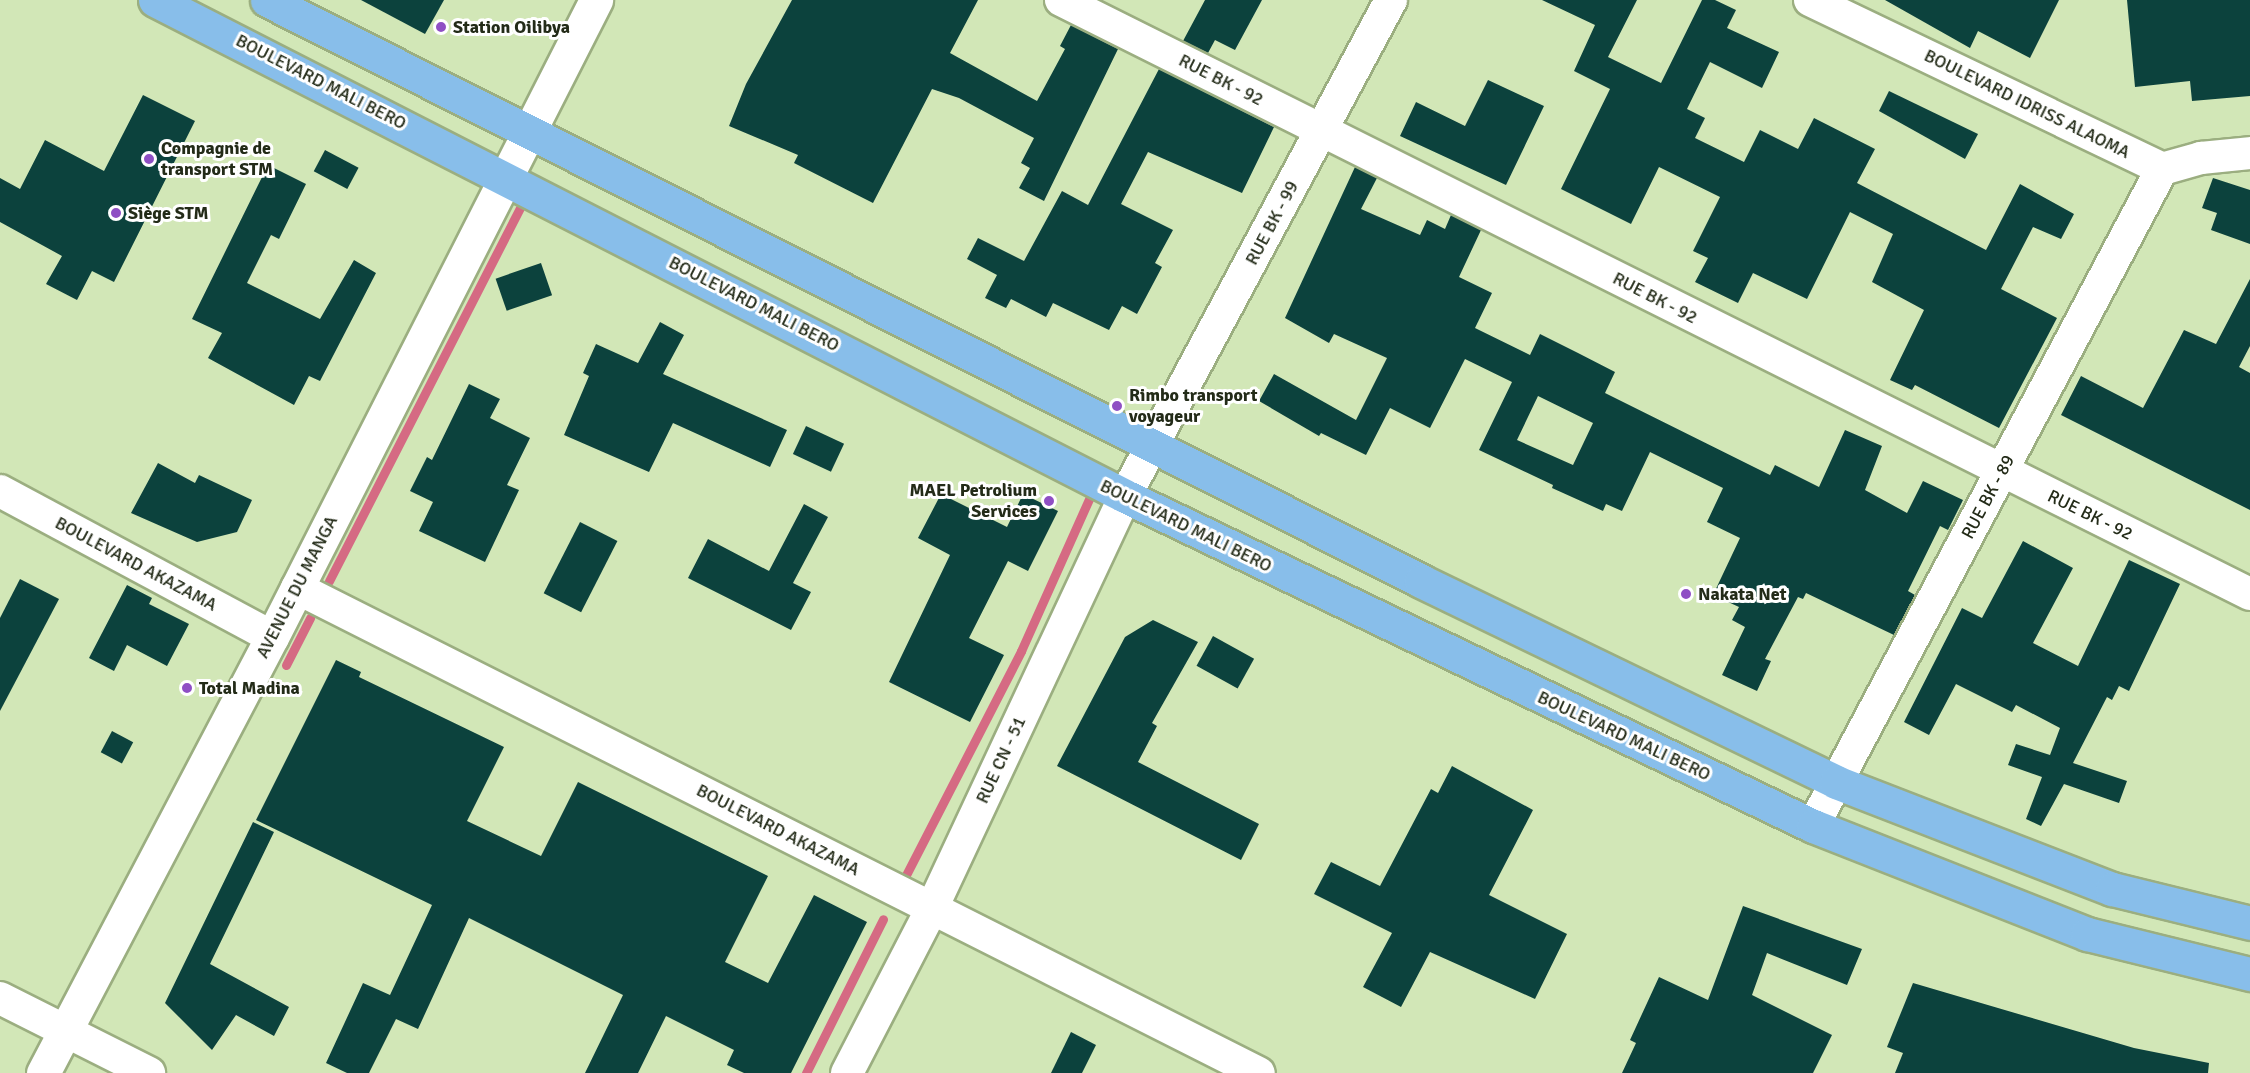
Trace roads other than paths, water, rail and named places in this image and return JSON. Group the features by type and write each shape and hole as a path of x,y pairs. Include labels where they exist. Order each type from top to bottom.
{"main road":[{"name":"BOULEVARD MALI BERO","path":"155,0 507,177 1125,496 1814,826 2087,934 2250,974"},
{"path":"267,0 1153,446 1836,783 2112,889 2250,923"}],"street":[{"name":"AVENUE DU MANGA","path":"43,1073 272,637 531,132 596,0"},
{"name":"RUE BK - 92","path":"1062,0 2001,472 2250,594"},
{"name":"RUE BK - 99","path":"1153,446 1391,0"},
{"name":"BOULEVARD IDRISS ALAOMA","path":"1810,0 2162,169"},
{"path":"2162,169 2201,158 2250,153"},
{"name":"RUE BK - 89","path":"1814,826 2162,169"},
{"name":"RUE CN - 51","path":"848,1073 932,908 1125,496 1153,446"},
{"name":"BOULEVARD AKAZAMA","path":"0,491 272,637"},
{"name":"BOULEVARD AKAZAMA","path":"297,588 1259,1073"},
{"path":"0,998 63,1032 149,1073"}],"waterway":[{"path":"329,581 520,208"},
{"path":"906,875 1021,651 1089,499"},
{"path":"286,665 310,618"},
{"path":"806,1073 883,919"}],"place":[{"name":"Station Oilibya","path":"441,27"},
{"name":"Compagnie de transport STM","path":"149,159"},
{"name":"Siège STM","path":"116,213"},
{"name":"Rimbo transport voyageur","path":"1117,406"},
{"name":"MAEL Petrolium Services","path":"1049,501"},
{"name":"Nakata Net","path":"1686,594"},
{"name":"Total Madina","path":"187,688"}]}
